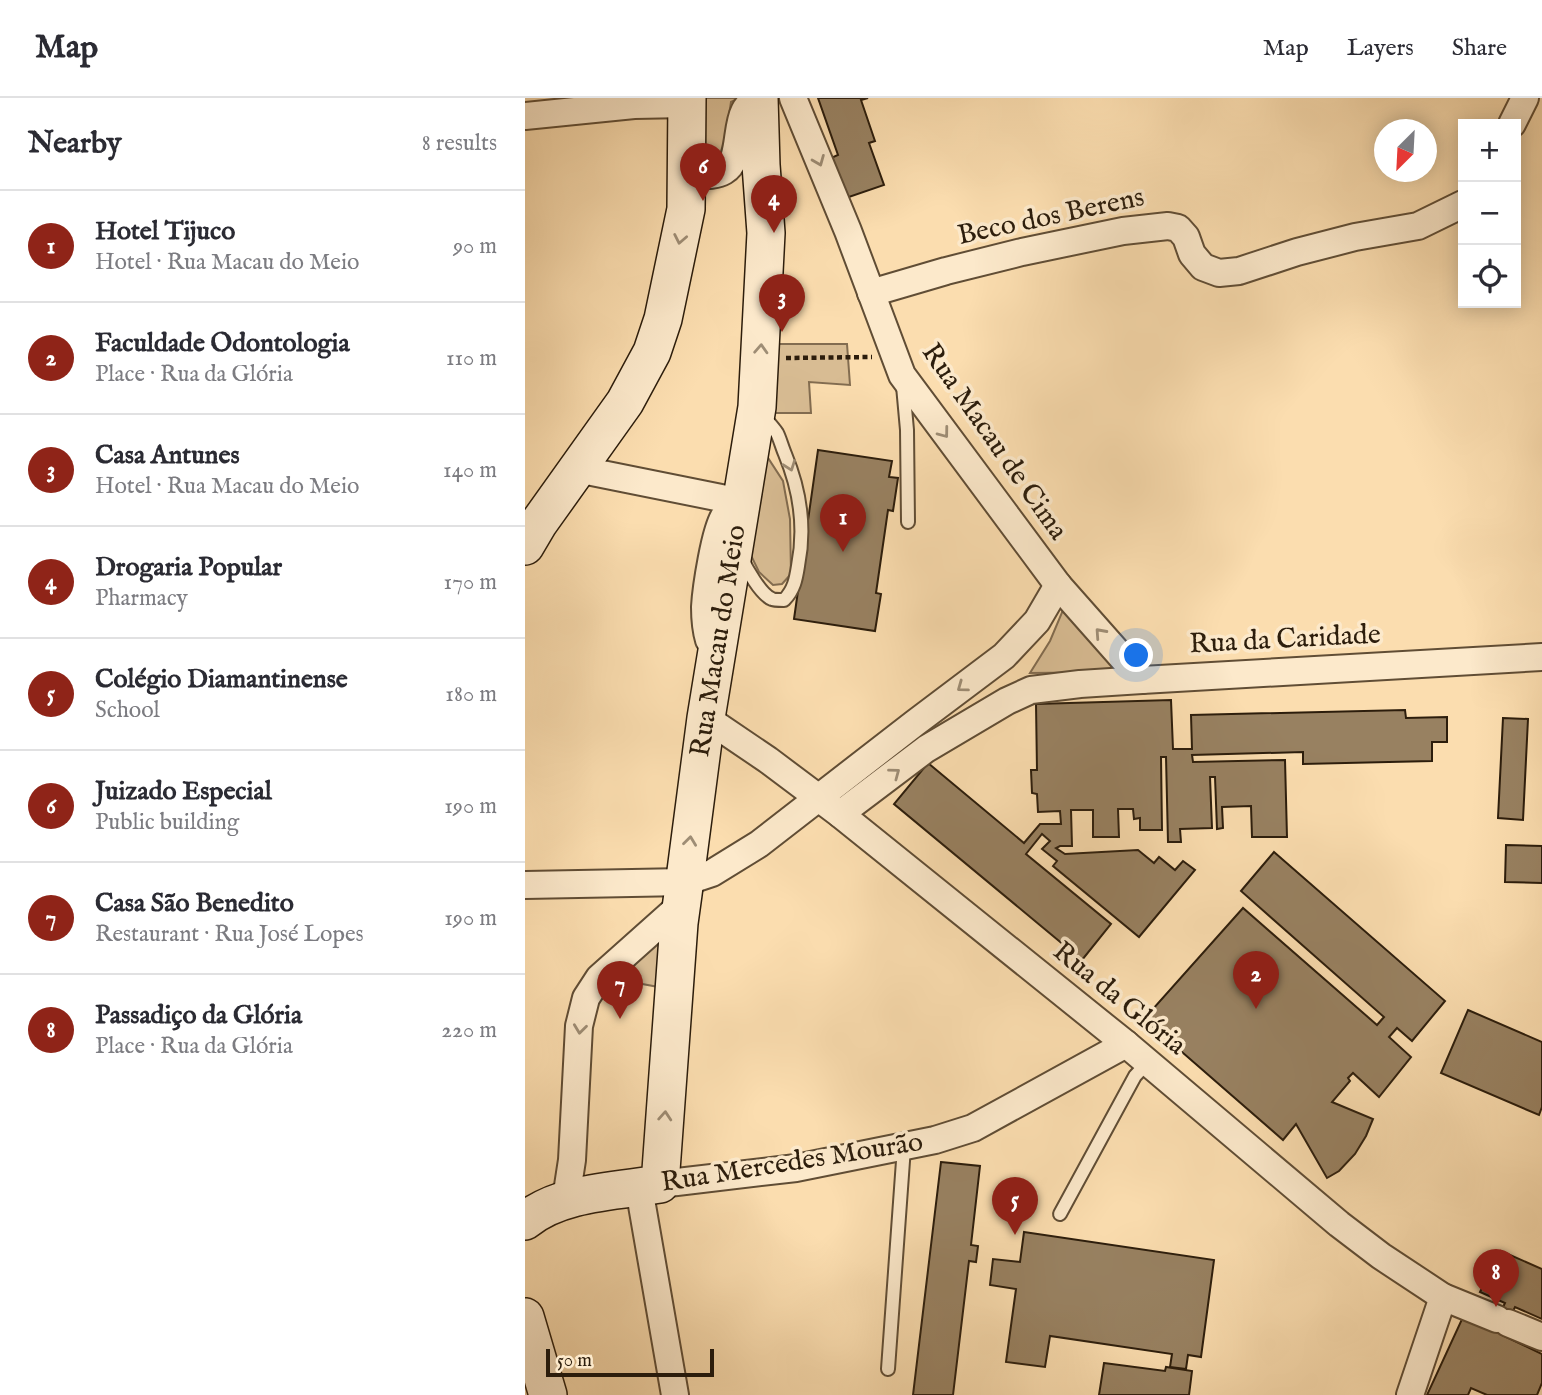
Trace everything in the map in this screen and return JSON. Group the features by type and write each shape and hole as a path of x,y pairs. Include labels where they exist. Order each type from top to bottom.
{"main road":[{"name":"Rua Macau do Meio","path":"649,1186 706,718 757,407 766,233 761,165 776,99"},
{"path":"525,545 625,402 656,341 686,209 686,101"},
{"name":"Rua Mercedes Mourão","path":"525,1221 535,1213 566,1199 649,1186"},
{"path":"525,1317 548,1395"}],"street":[{"path":"1514,119 1525,98"},
{"path":"686,176 724,171 731,165 742,118 749,106 776,99"},
{"name":"Rua Macau de Cima","path":"776,99 871,293 898,366 1058,586 1142,680"},
{"path":"525,116 686,101"},
{"name":"Beco dos Berens","path":"871,293 1022,252 1123,230 1168,226 1178,228 1186,237 1192,254 1203,267 1219,273 1239,271 1355,237 1418,226 1458,206"},
{"path":"577,469 739,518"},
{"path":"566,1199 572,1160 579,1026 586,998 599,978 684,893 759,844 1004,656 1037,621 1058,586"},
{"path":"840,814 926,749 1031,690 1004,656"},
{"name":"Rua da Caridade","path":"1031,690 1080,684 1542,657"},
{"name":"Rua da Glória","path":"706,718 840,814 1126,1044 1339,1224 1381,1256 1443,1297 1542,1337"},
{"path":"525,885 684,893"},
{"name":"Rua Mercedes Mourão","path":"649,1186 796,1168 935,1140 973,1128 1126,1044"},
{"path":"649,1186 675,1395"},
{"path":"1410,1395 1443,1297"}],"lane":[{"path":"898,366 907,430 908,522"},
{"path":"739,518 747,571 765,594 773,600 784,600 795,583 802,531 801,507 792,470 777,435 757,407"},
{"path":"1061,1214 1135,1076 1148,1062"},
{"path":"888,1369 904,1147"}],"path":[{"path":"760,359 898,366"}],"shaded area":[{"path":"698,98 739,98 731,102 722,161 694,164"},
{"path":"771,344 847,344 850,385 809,382 811,413 774,413"},
{"path":"761,447 783,481 790,519 791,574 782,584 773,585 759,572 745,543"},
{"path":"1063,610 1118,672 1030,673 1050,641"},
{"path":"672,924 664,988 626,981 643,949"}],"building":[{"path":"818,98 868,98 861,100 875,141 869,143 884,185 846,198 831,158 838,155"},
{"path":"818,450 892,461 889,477 898,478 893,511 888,510 876,593 881,594 875,631 794,619"},
{"path":"1171,700 1173,749 1192,749 1191,715 1405,710 1406,718 1447,717 1447,742 1432,742 1432,761 1303,764 1303,752 1192,755 1193,762 1285,760 1287,837 1252,837 1251,806 1222,807 1223,828 1217,829 1215,777 1210,777 1212,828 1180,829 1181,842 1168,842 1166,757 1161,757 1162,830 1140,830 1140,818 1134,819 1133,809 1118,809 1119,837 1093,837 1093,810 1071,810 1072,846 1056,848 1065,854 1138,850 1154,863 1159,857 1175,870 1183,861 1195,870 1139,937 1053,866 1057,861 1042,849 1050,841 1042,834 1026,854 1111,924 1082,960 894,804 928,763 1024,843 1040,824 1061,824 1060,811 1038,812 1037,794 1032,793 1031,770 1037,770 1036,704"},
{"path":"1503,718 1528,719 1523,820 1498,818"},
{"path":"1506,845 1542,846 1542,883 1505,882"},
{"path":"1274,852 1445,1001 1412,1041 1397,1028 1389,1037 1411,1057 1379,1097 1353,1073 1348,1078 1350,1081 1332,1102 1373,1119 1355,1154 1339,1171 1327,1178 1296,1124 1283,1140 1144,1019 1243,908 1377,1025 1384,1017 1241,891"},
{"path":"1468,1010 1542,1042 1542,1107 1539,1115 1441,1073"},
{"path":"941,1162 980,1166 971,1245 978,1246 976,1262 969,1261 953,1395 913,1395"},
{"path":"1024,1232 1214,1260 1201,1357 1188,1355 1186,1369 1170,1367 1172,1354 1050,1336 1045,1367 1006,1362 1016,1289 990,1285 993,1259 1020,1262"},
{"path":"1501,1251 1542,1269 1542,1319 1515,1307 1502,1335 1542,1354 1542,1383 1537,1395 1487,1395 1471,1388 1468,1395 1427,1395 1463,1317 1492,1330 1505,1303 1480,1292"},
{"path":"1104,1363 1165,1371 1166,1367 1192,1371 1189,1395 1099,1395"}],"place":[{"name":"Juizado Especial","path":"703,201"},
{"name":"Drogaria Popular","path":"774,233"},
{"name":"Casa Antunes","path":"782,332"},
{"name":"Hotel Tijuco","path":"843,552"},
{"name":"Faculdade Odontologia","path":"1256,1009"},
{"name":"Casa São Benedito","path":"620,1019"},
{"name":"Colégio Diamantinense","path":"1015,1235"},
{"name":"Passadiço da Glória","path":"1496,1307"}]}
